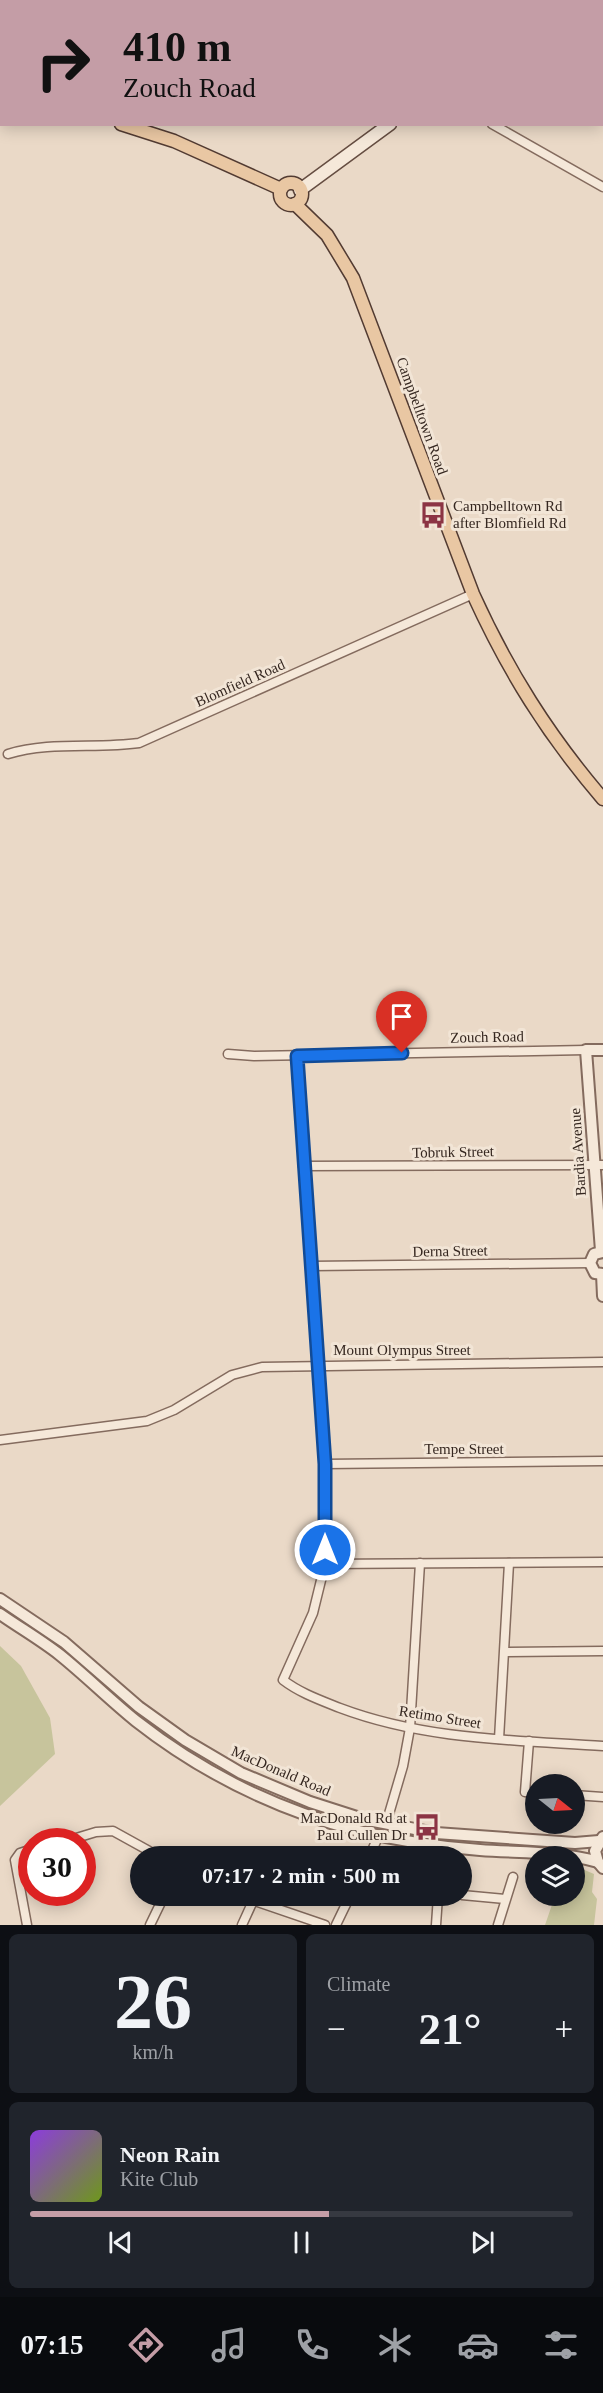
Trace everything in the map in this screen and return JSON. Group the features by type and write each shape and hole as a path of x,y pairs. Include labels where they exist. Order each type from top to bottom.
{"main road":[{"path":"127,126 174,141 281,189"},
{"path":"300,190 387,126"},
{"path":"292,183 298,185 301,196 295,204 288,204 281,200 281,189 292,183"},
{"name":"Campbelltown Road","path":"295,204 327,235 352,278 473,594 496,645 537,714 603,799"}],"street":[{"path":"496,126 603,187"},
{"name":"Blomfield Road","path":"8,754 27,748 118,746 139,743 473,594"},
{"name":"Bardia Avenue","path":"586,1050 599,1165 602,1252"},
{"name":"Zouch Road","path":"228,1054 297,1056 603,1050"},
{"path":"297,1056 325,1464 325,1564 603,1562"},
{"name":"Tobruk Street","path":"303,1166 599,1165"},
{"path":"602,1252 592,1256 590,1263 592,1270 603,1274 603,1296"},
{"name":"Derna Street","path":"311,1266 590,1263"},
{"name":"Mount Olympus Street","path":"0,1440 147,1420 174,1410 244,1370 262,1366 603,1362"},
{"name":"Tempe Street","path":"325,1464 603,1461"},
{"path":"386,1824 397,1791 410,1728 420,1563"},
{"path":"500,1739 510,1563"},
{"name":"Retimo Street","path":"325,1564 313,1613 283,1680 293,1687 335,1706 410,1728 459,1736 603,1746"},
{"name":"MacDonald Road","path":"0,1599 64,1642 161,1724 212,1757 310,1802 386,1824 436,1833 575,1844 601,1839"},
{"name":"MacDonald Road","path":"0,1614 54,1651 135,1720 205,1767 269,1800 308,1815 379,1835 449,1847 575,1856 600,1865"},
{"path":"505,1652 603,1652"},
{"path":"526,1774 529,1741"},
{"path":"585,1796 603,1797"},
{"path":"96,1832 112,1831 140,1846"},
{"path":"374,1846 379,1835"},
{"path":"600,1865 595,1851 601,1839"},
{"path":"18,1855 15,1860 18,1876"},
{"path":"498,1925 513,1877"},
{"path":"472,1896 505,1899"},
{"path":"23,1906 27,1925"},
{"path":"150,1925 159,1906"},
{"path":"242,1925 251,1906"},
{"path":"268,1906 325,1925"},
{"path":"336,1925 345,1906"},
{"path":"436,1925 437,1906"}],"shaded area":[{"path":"0,1646 21,1666 50,1718 55,1754 0,1806"},
{"path":"585,1870 594,1874 592,1892 597,1899 594,1925 545,1925 552,1906 585,1906"}],"place":[{"name":"Campbelltown Rd after Blomfield Rd","path":"433,515"},
{"name":"MacDonald Rd at Paul Cullen Dr","path":"427,1827"}],"route":[{"path":"325,1550 325,1464 297,1056 402,1053"}]}
